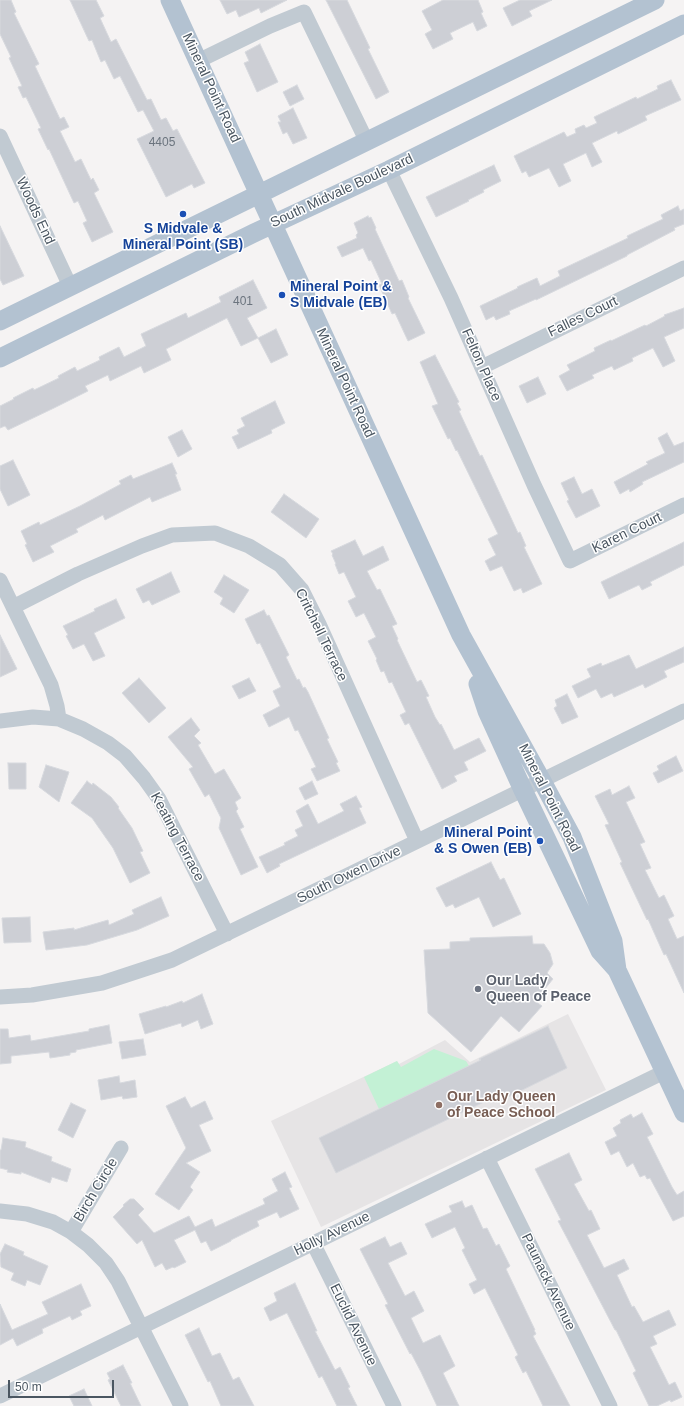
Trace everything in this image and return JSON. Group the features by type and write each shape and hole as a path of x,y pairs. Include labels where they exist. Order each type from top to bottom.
{"main road":[{"name":"Mineral Point Road","path":"170,0 460,635 572,837 613,941 617,970 684,1112"},
{"path":"0,321 655,0"},
{"name":"South Midvale Boulevard","path":"0,358 273,224 390,170 684,24"},
{"name":"Mineral Point Road","path":"460,635 487,711 522,790 600,951 617,970"}],"street":[{"path":"198,61 270,26 304,12 367,142"},
{"name":"Woods End","path":"0,136 70,286"},
{"name":"Felton Place","path":"390,170 451,298 534,485 570,561"},
{"name":"Falles Court","path":"482,367 684,268"},
{"name":"Karen Court","path":"570,561 684,505"},
{"name":"Critchell Terrace","path":"13,607 78,574 142,546 172,535 215,533 250,546 280,565 302,590 319,624 417,841"},
{"path":"0,580 51,686 57,706 59,720"},
{"name":"South Owen Drive","path":"0,998 32,995 102,983 172,960 684,711"},
{"name":"Keating Terrace","path":"0,721 32,718 59,720 83,729 108,743 125,756 144,778 159,799 226,934"},
{"name":"Holly Avenue","path":"0,1396 664,1072"},
{"name":"Birch Circle","path":"71,1232 121,1148"},
{"name":"Paunack Avenue","path":"487,1158 610,1406"},
{"path":"0,1211 27,1214 53,1222 71,1232 88,1245 106,1263 118,1281 181,1406"},
{"name":"Euclid Avenue","path":"313,1243 394,1406"}],"shaded area":[{"name":"Our Lady Queen of Peace School","path":"568,1014 606,1090 321,1227 271,1121 397,1061 399,1064 445,1040 470,1062"}],"green space":[{"path":"434,1049 466,1061 469,1066 379,1109 364,1077 397,1061 401,1067"}],"building":[{"path":"0,0 11,0 16,12 14,13 39,64 35,66 60,119 64,117 69,127 60,131 75,162 81,159 91,180 93,178 99,190 94,193 113,232 92,242 83,223 87,221 78,201 74,203 38,129 41,128 26,97 23,98 18,87 22,86 0,34"},
{"path":"70,0 96,0 104,16 100,18 111,42 116,39 147,100 151,99 161,120 166,118 173,131 177,129 205,183 194,188 192,184 166,197 137,139 154,131 143,110 138,112 120,76 114,79 105,60 101,62 92,40 89,41"},
{"path":"220,0 287,0 261,13 259,8 239,17 236,10 227,14"},
{"path":"326,0 347,0 370,48 368,49 389,92 376,99"},
{"path":"443,0 478,0 483,12 481,13 487,26 477,31 473,22 450,33 453,39 433,49 425,34 432,30 422,11"},
{"path":"520,0 552,0 529,11 532,16 512,26 503,8"},
{"path":"260,44 278,82 257,92 244,63 249,61 245,52"},
{"path":"671,80 681,100 645,116 647,120 618,134 617,131 592,143 602,162 592,167 586,153 563,164 571,181 559,187 549,168 529,177 526,171 522,173 514,156 564,132 567,137 576,133 575,129 584,125 586,128 597,123 594,117 636,97 637,99 658,89 657,86"},
{"path":"297,85 304,99 290,106 283,92"},
{"path":"293,108 307,138 293,144 287,132 283,134 278,122 281,122 278,116"},
{"path":"494,165 501,181 483,190 484,192 468,200 469,201 436,217 426,197"},
{"path":"678,206 680,211 684,209 684,224 674,228 675,230 627,256 536,300 509,311 510,314 496,320 494,316 486,320 480,306 537,278 540,286 560,276 558,271 628,238 627,236 663,219 661,215"},
{"path":"368,216 369,218 371,217 399,281 402,280 409,297 408,298 425,333 408,341 395,313 392,314 379,285 382,284 371,260 369,261 363,248 342,257 337,247 357,238 356,235 358,233 354,223"},
{"path":"0,226 24,276 3,285 0,279"},
{"path":"253,280 267,308 247,318 258,338 241,346 227,318 166,349 171,360 144,373 141,366 110,381 108,375 85,386 88,391 54,408 8,430 5,426 0,428 0,406 14,399 13,398 59,378 58,376 75,367 77,371 100,360 99,357 119,347 124,357 146,346 141,334 186,313 188,318 221,302 219,297"},
{"path":"684,308 684,328 664,337 675,361 663,367 653,348 632,358 633,361 614,370 612,366 592,375 594,378 567,391 559,376 570,370 567,365 595,351 594,348 645,325 646,326 665,316 664,315"},
{"path":"276,329 288,355 271,363 258,338"},
{"path":"435,355 459,402 457,403 461,410 459,411 480,456 482,455 518,533 520,532 526,546 524,547 542,584 523,593 521,588 514,591 502,566 490,571 485,561 496,555 488,539 498,534 457,450 456,451 450,438 448,439 432,406 438,404 420,362"},
{"path":"538,377 546,394 527,403 519,386"},
{"path":"275,401 285,423 271,430 272,433 238,449 232,437 239,434 237,430 245,426 241,418"},
{"path":"182,430 192,449 178,457 168,437"},
{"path":"667,433 674,446 684,442 684,462 642,482 643,484 630,492 629,489 620,494 614,482 648,464 646,462 665,453 658,438"},
{"path":"13,460 30,495 8,506 0,489 0,466"},
{"path":"172,463 177,474 175,474 181,490 152,502 150,497 105,520 103,515 76,529 78,532 50,546 54,552 33,562 25,545 27,544 21,531 39,522 40,525 80,506 121,484 119,481 131,475 133,479"},
{"path":"574,477 582,494 592,489 600,506 576,518 567,501 569,500 561,483"},
{"path":"284,494 319,519 306,538 271,512"},
{"path":"355,540 363,556 383,546 389,560 367,571 377,590 380,589 397,624 392,626 398,639 397,640 417,682 421,680 429,696 426,697 435,717 440,725 441,724 454,750 479,738 486,751 464,762 468,770 454,776 457,781 442,789 409,723 405,725 400,715 406,712 392,682 389,683 384,671 381,672 376,660 377,659 368,641 376,637 364,613 356,617 348,601 356,597 344,572 339,574 335,564 331,551"},
{"path":"684,542 684,565 650,582 652,585 642,590 639,585 609,599 601,582"},
{"path":"171,572 180,592 152,605 149,600 143,603 136,589"},
{"path":"224,575 249,590 234,613 220,604 223,598 214,592"},
{"path":"116,599 125,618 94,633 105,656 93,661 84,644 73,649 66,636 68,635 63,626"},
{"path":"264,610 267,616 269,615 289,655 286,657 297,680 299,679 303,688 305,687 308,692 338,762 336,763 340,771 317,781 311,769 316,767 298,730 295,731 289,717 269,727 263,715 280,706 273,691 281,687 260,643 257,644 245,619"},
{"path":"0,635 17,669 0,677"},
{"path":"684,647 684,662 664,671 667,677 645,688 643,684 614,697 612,693 601,698 596,689 578,698 572,686 591,677 587,669 601,663 602,666 629,655 636,669"},
{"path":"139,678 166,708 149,723 122,693"},
{"path":"249,678 256,691 239,699 232,686"},
{"path":"567,694 578,717 562,724 554,708 557,706 555,700"},
{"path":"191,718 200,730 194,736 201,743 198,745 215,774 224,769 241,798 235,802 238,809 236,811 244,827 240,829 258,867 241,875 219,828 221,818 209,794 205,797 189,769 193,767 168,737"},
{"path":"676,756 683,771 658,783 653,773 659,770 657,766"},
{"path":"8,763 26,763 26,789 9,789"},
{"path":"46,765 69,772 59,802 39,787"},
{"path":"87,781 92,785 93,783 111,797 119,807 118,808 132,828 143,851 140,852 150,873 130,883 113,848 92,818 71,803"},
{"path":"312,781 318,794 305,800 299,788"},
{"path":"629,786 635,798 626,802 645,842 640,844 651,868 645,870 659,898 664,895 674,916 668,919 677,939 684,936 684,993 620,863 622,862 605,825 609,824 595,796 610,789 612,795"},
{"path":"356,796 362,807 359,808 366,823 279,864 280,866 267,873 259,857 285,845 284,843 298,836 295,830 303,826 296,811 308,804 318,824 344,811 340,804"},
{"path":"491,862 500,880 504,878 521,914 493,927 479,897 455,908 453,904 446,907 436,888"},
{"path":"161,897 169,916 137,930 87,945 46,950 43,932 74,928 74,930 108,920 109,925 134,914 132,910"},
{"path":"30,917 31,942 4,943 2,918"},
{"name":"Our Lady Queen of Peace","path":"532,936 533,944 544,944 550,953 553,964 547,973 553,979 535,1001 542,1006 519,1032 501,1016 471,1052 428,1013 424,950 450,949 450,942 470,941 470,938"},
{"path":"202,994 213,1024 201,1029 198,1020 182,1027 181,1023 145,1034 139,1014 182,1001 183,1003"},
{"path":"109,1025 112,1043 76,1050 76,1052 70,1053 70,1055 50,1058 49,1052 11,1056 11,1063 0,1064 0,1029 8,1029 9,1038 30,1035 31,1041 89,1031 89,1029"},
{"path":"548,1026 567,1068 504,1099 501,1093 336,1173 319,1138"},
{"path":"143,1039 146,1055 122,1059 119,1042"},
{"path":"119,1076 120,1083 135,1080 137,1097 123,1099 122,1096 101,1100 98,1080"},
{"path":"185,1097 191,1108 205,1101 213,1119 199,1125 211,1151 186,1163 200,1172 190,1187 193,1190 179,1210 155,1194 186,1148 166,1106"},
{"path":"71,1103 86,1110 73,1138 58,1130"},
{"path":"642,1113 653,1134 647,1137 672,1187 677,1195 684,1191 684,1216 673,1221 650,1178 647,1179 645,1175 640,1177 633,1163 627,1167 619,1151 611,1155 605,1142 617,1136 613,1128 621,1123 620,1120 631,1114 633,1118"},
{"path":"3,1138 26,1142 25,1147 52,1157 51,1161 71,1169 67,1182 52,1177 50,1183 21,1172 21,1174 7,1172 8,1170 0,1168 0,1150"},
{"path":"569,1153 582,1180 574,1184 589,1211 591,1210 600,1229 587,1235 604,1268 624,1259 629,1269 617,1275 632,1307 634,1306 643,1322 669,1310 676,1325 653,1336 657,1344 650,1347 669,1385 675,1382 682,1397 671,1402 670,1400 657,1406 649,1406 633,1373 636,1371 558,1221 561,1220 535,1169"},
{"path":"285,1172 292,1187 289,1188 299,1209 280,1218 277,1212 257,1221 259,1226 211,1251 206,1241 201,1243 195,1230 174,1240 186,1262 174,1268 173,1267 166,1270 162,1263 155,1267 142,1240 137,1244 113,1217 130,1199 134,1199 144,1209 138,1215 154,1233 189,1216 195,1227 212,1219 215,1227 265,1204 263,1199 278,1191 272,1179"},
{"path":"462,1201 465,1208 472,1205 483,1229 487,1228 496,1246 499,1244 510,1266 506,1269 535,1330 536,1334 533,1336 570,1406 543,1406 526,1371 523,1373 515,1357 518,1355 485,1288 474,1294 469,1284 477,1280 462,1250 465,1248 455,1227 432,1238 425,1224 452,1212 449,1206"},
{"path":"385,1237 390,1247 401,1242 407,1254 388,1263 405,1296 414,1291 424,1311 411,1318 423,1343 440,1335 455,1366 443,1373 459,1406 437,1406 421,1372 385,1305 388,1304 360,1249"},
{"path":"5,1244 24,1252 23,1255 48,1266 40,1285 27,1280 25,1286 11,1280 14,1273 1,1267 0,1254"},
{"path":"295,1283 317,1331 315,1331 335,1370 340,1367 357,1406 337,1406 322,1376 319,1378 287,1313 270,1321 264,1308 277,1301 274,1293"},
{"path":"81,1284 91,1306 80,1311 82,1315 72,1320 70,1316 42,1329 43,1333 17,1346 13,1338 0,1345 0,1304 12,1330 48,1314 42,1302"},
{"path":"199,1328 212,1356 220,1353 233,1380 239,1377 254,1406 221,1406 210,1381 208,1382 185,1335"},
{"path":"123,1365 141,1406 121,1406 108,1380 110,1379 107,1373"},
{"path":"84,1389 92,1406 74,1406 69,1396"}],"place":[{"name":"S Midvale & Mineral Point (SB)","path":"183,214"},
{"name":"Mineral Point & S Midvale (EB)","path":"282,295"},
{"name":"Mineral Point & S Owen (EB)","path":"540,841"},
{"name":"Our Lady Queen of Peace","path":"478,989"},
{"name":"Our Lady Queen of Peace School","path":"439,1105"}]}
